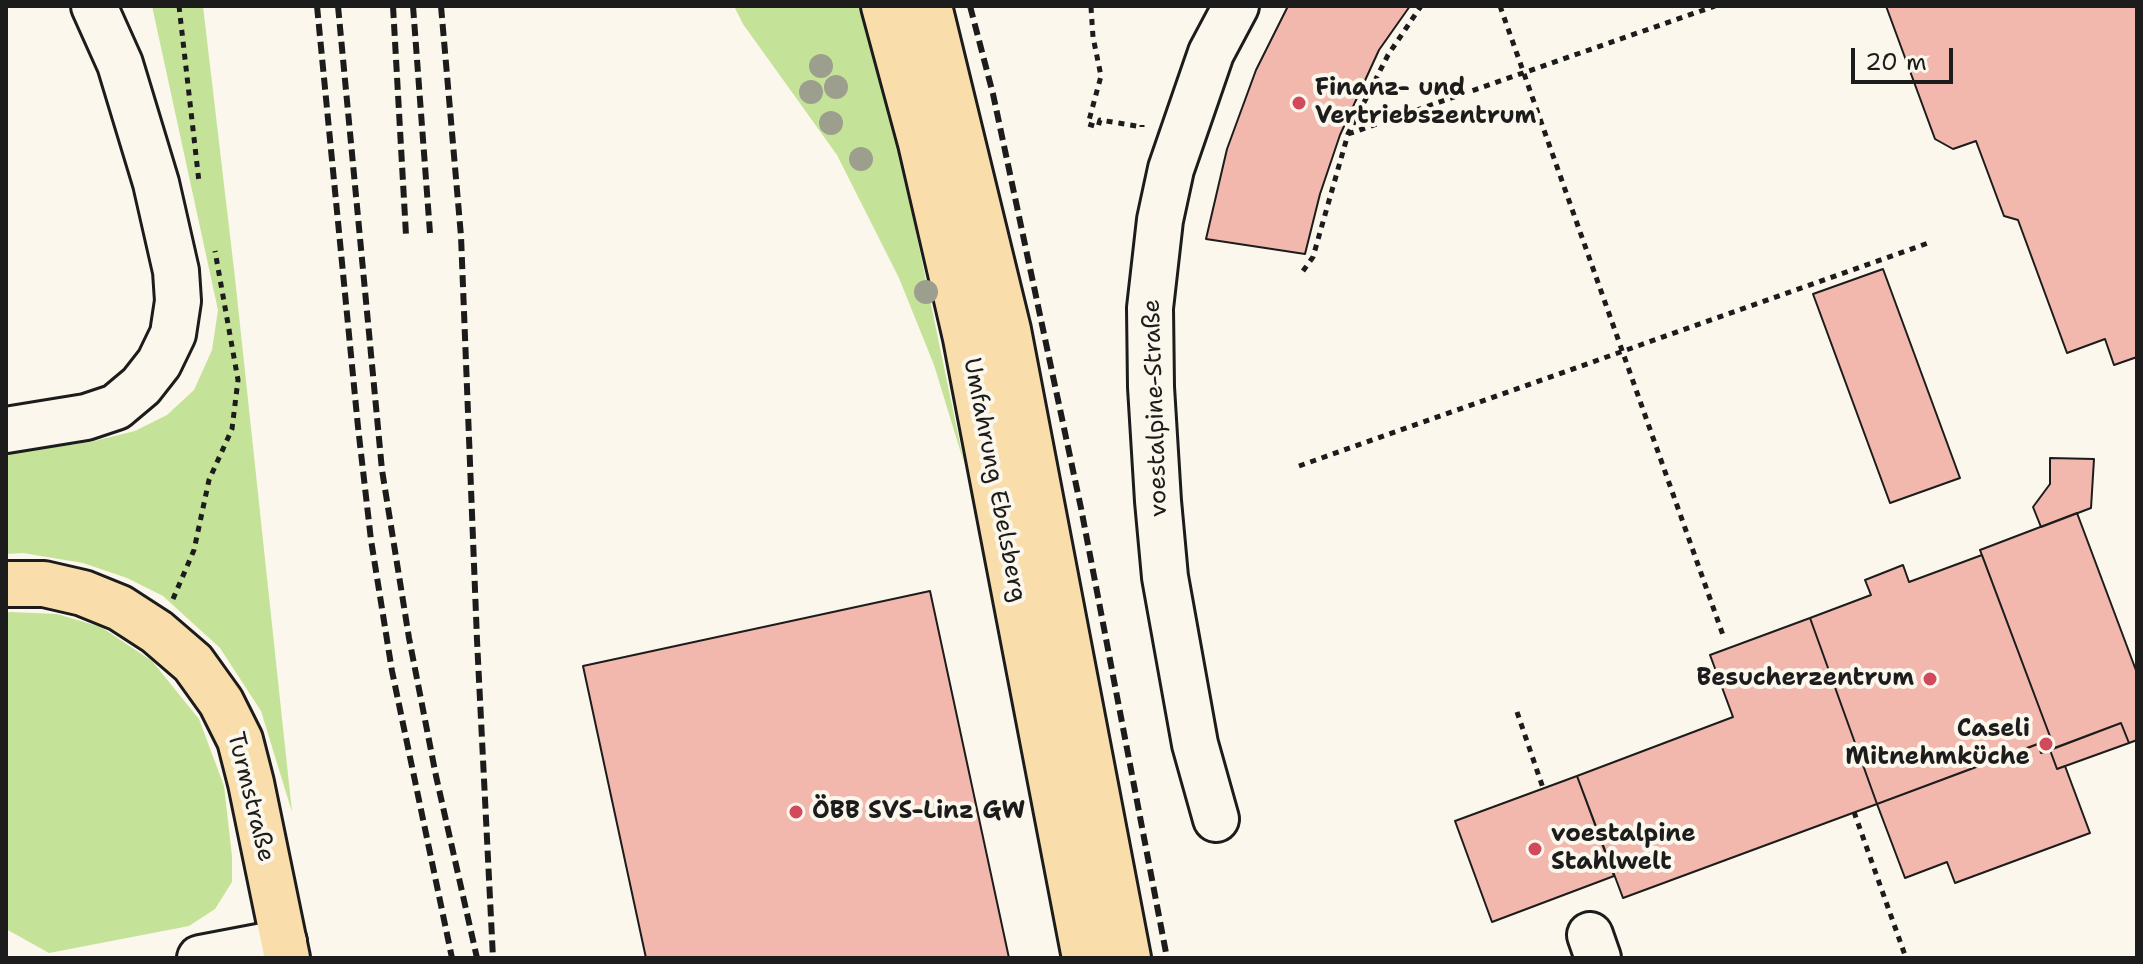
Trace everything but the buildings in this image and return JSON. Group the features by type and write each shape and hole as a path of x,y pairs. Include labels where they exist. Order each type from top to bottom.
{"main road":[{"name":"Umfahrung Ebelsberg","path":"884,6 921,143 966,338 1085,958"},
{"name":"Umfahrung Ebelsberg","path":"929,6 1008,330 1128,958"},
{"name":"Turmstraße","path":"6,584 44,584 83,593 120,608 157,632 193,663 221,702 240,740 286,950"}],"street":[{"path":"6,430 86,417 116,407 141,386 159,363 173,334 178,301 176,271 156,183 120,64 94,6"},
{"name":"voestalpine-Straße","path":"1216,819 1195,744 1165,577 1151,387 1150,308 1160,220 1171,169 1211,53 1236,6"},
{"path":"200,958 286,950"}],"path":[{"path":"1303,271 1313,257 1348,134 1388,55 1421,6"},
{"path":"1500,6 1724,638"},
{"path":"1348,134 1715,6"},
{"path":"1091,7 1101,76 1088,124 1098,127 1100,120 1142,127 1143,120 1152,122"},
{"path":"1299,466 1931,242"},
{"path":"1517,712 1543,788"},
{"path":"1854,812 1906,958"}],"green space":[{"path":"152,6 203,6 292,812 261,711 220,648 163,596 127,578 83,563 23,553 6,554 6,454 90,442 135,431 167,415 194,390 212,350 218,310"},
{"path":"734,6 863,6 888,98 964,463 934,365 899,278 837,155 743,24"},
{"path":"6,613 57,614 101,627 152,661 199,719 224,786 232,882 215,909 189,926 49,953 6,929"}],"railway":[{"path":"317,6 371,540 392,671 452,958"},
{"path":"338,6 382,470 409,638 477,958"},
{"path":"393,6 406,235"},
{"path":"413,6 430,233"},
{"path":"441,6 461,236 493,958"},
{"path":"970,6 993,94 1081,508 1167,958"}],"place":[{"name":"Finanz- und Vertriebszentrum","path":"1299,103"},
{"name":"Besucherzentrum","path":"1930,679"},
{"name":"Caseli Mitnehmküche","path":"2046,744"},
{"name":"ÖBB SVS-Linz GW","path":"796,812"},
{"name":"voestalpine Stahlwelt","path":"1535,849"}]}
